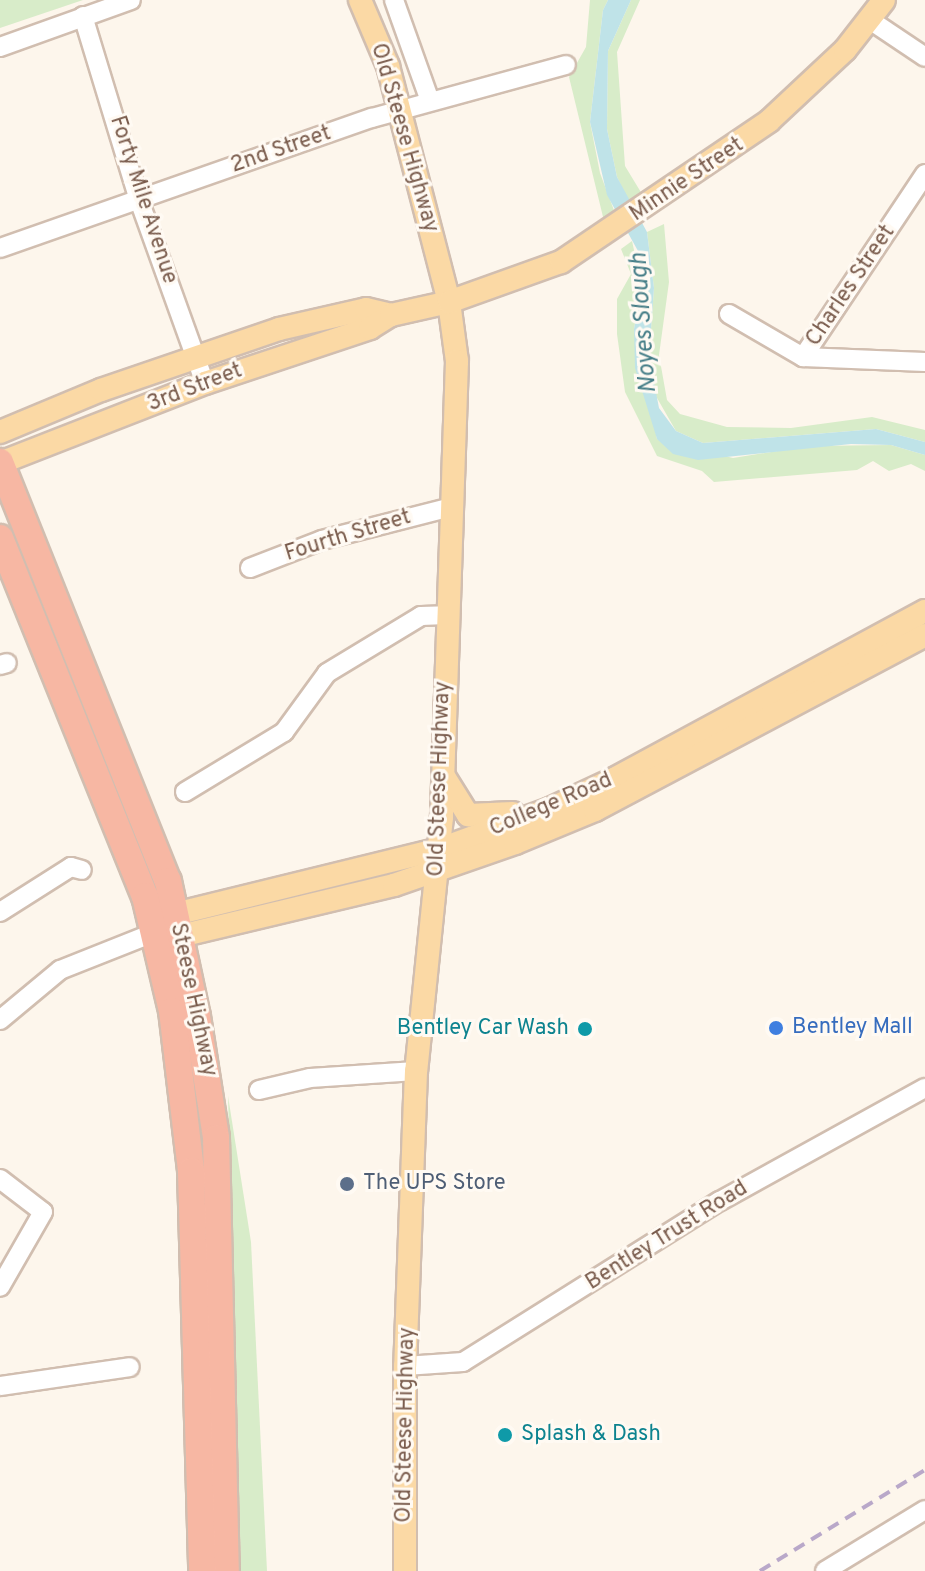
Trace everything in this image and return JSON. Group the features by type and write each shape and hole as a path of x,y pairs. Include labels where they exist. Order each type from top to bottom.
{"highway":[{"name":"Steese Highway","path":"0,462 168,881 169,928 190,1158 202,1571"},
{"name":"Steese Highway","path":"0,538 145,896 169,928 216,1138 226,1571"}],"main road":[{"name":"Old Steese Highway","path":"360,0 388,66 400,110 449,302 457,361 448,508 439,859 416,1071 405,1366 405,1571"},
{"name":"Minnie Street","path":"449,302 543,271 662,197 799,97 870,20 884,0"},
{"name":"3rd Street","path":"0,462 205,383 370,328 391,315 449,302"},
{"name":"3rd Street","path":"0,432 196,358 322,319 366,309 391,315"},
{"name":"College Road","path":"439,859 614,779 925,611"},
{"name":"College Road","path":"169,928 439,859 595,810 925,635"},
{"path":"443,773 455,800 473,817 550,809"}],"street":[{"path":"0,47 131,0"},
{"path":"394,0 430,101"},
{"name":"Forty Mile Avenue","path":"83,16 139,200 205,383"},
{"path":"870,20 925,57"},
{"name":"2nd Street","path":"0,248 400,110 566,65"},
{"name":"Charles Street","path":"803,357 925,174"},
{"path":"729,314 803,357 925,362"},
{"name":"Fourth Street","path":"250,568 322,540 448,508"},
{"path":"185,792 284,732 327,673 421,616 446,615"},
{"path":"0,912 71,867 82,870"},
{"name":"College Road","path":"0,1020 60,970 169,928"},
{"path":"259,1090 310,1078 416,1071"},
{"name":"Bentley Trust Road","path":"405,1366 463,1362 720,1201 925,1088"},
{"path":"0,1179 43,1212 0,1287"},
{"path":"0,1386 130,1367"},
{"path":"825,1571 925,1510"}],"green space":[{"path":"0,0 83,0 0,28"},
{"path":"590,0 608,0 603,10 590,122 600,173 615,213 604,221 569,77 586,47"},
{"path":"631,0 640,0 617,52 625,166 642,194 629,202 617,177 607,129 608,51"},
{"path":"664,224 669,282 659,355 667,400 680,414 727,427 791,428 872,417 925,430 925,442 876,429 703,443 676,431 653,391 649,356 654,288 647,232"},
{"path":"632,241 642,286 634,329 657,439 733,458 809,446 891,445 925,455 925,471 911,464 889,471 873,461 857,470 714,482 702,471 657,456 625,392 617,334 617,299 631,274 621,249"},
{"path":"228,1096 251,1242 267,1571 241,1571"}],"water":[{"name":"Noyes Slough","path":"608,0 631,0 608,51 607,129 617,177 647,232 654,288 649,356 659,408 676,431 703,443 876,429 925,442 925,455 891,445 851,444 698,460 673,454 657,439 635,368 634,329 642,286 638,251 607,195 590,122 603,10"}],"railway":[{"path":"760,1571 925,1470"}],"place":[{"name":"Bentley Mall","path":"776,1028"},
{"name":"Bentley Car Wash","path":"585,1029"},
{"name":"The UPS Store","path":"347,1184"},
{"name":"Splash & Dash","path":"505,1435"}]}
